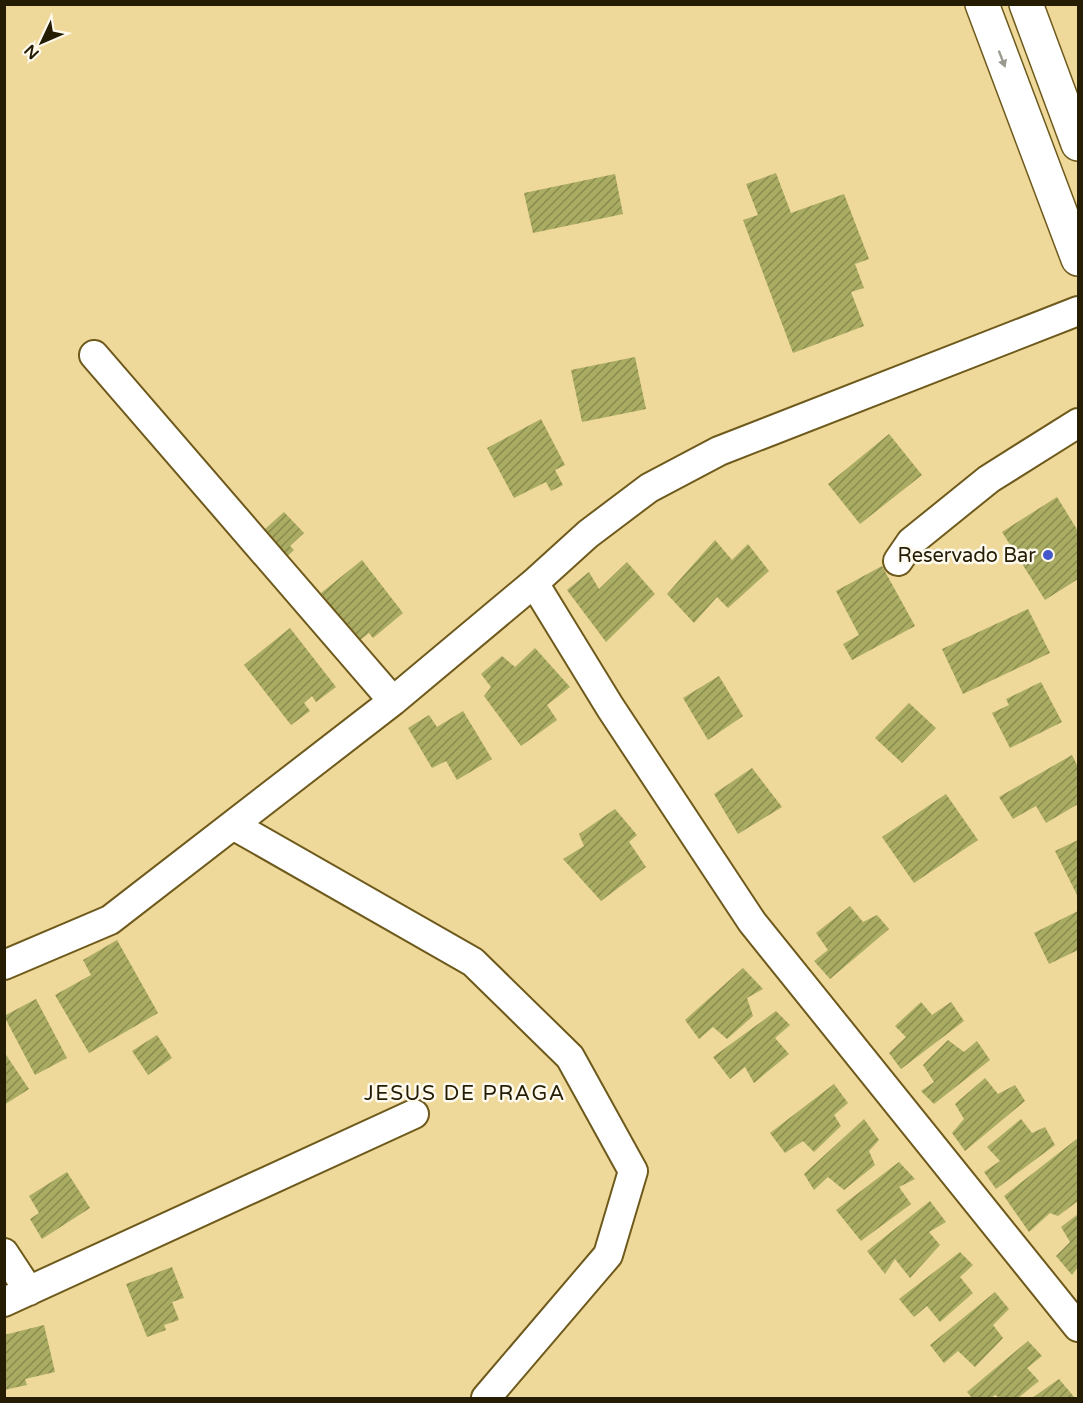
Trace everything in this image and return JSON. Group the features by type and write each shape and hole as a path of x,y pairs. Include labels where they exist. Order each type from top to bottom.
{"highway":[{"path":"981,4 1078,259"},
{"path":"1026,4 1078,144"}],"street":[{"path":"4,965 110,920 393,701 534,583 588,534 649,488 719,451 1078,311"},
{"path":"94,355 393,701"},
{"path":"898,561 911,542 989,479 1078,423"},
{"path":"534,583 610,707 752,922 1078,1327"},
{"path":"233,825 473,962 570,1057 633,1171 608,1255 486,1398"},
{"path":"4,1253 16,1296 414,1113"}],"building":[{"path":"776,173 791,213 844,194 869,259 855,264 864,288 851,292 864,326 793,353 743,220 758,215 746,184"},
{"path":"615,174 623,214 533,233 524,193"},
{"path":"635,357 646,409 582,422 571,370"},
{"path":"541,419 565,465 555,470 563,485 551,491 546,482 514,498 487,448"},
{"path":"889,434 922,475 860,524 828,484"},
{"name":"Reservado Bar","path":"1057,497 1078,531 1078,579 1045,600 1002,532"},
{"path":"284,512 304,533 290,546 294,550 280,563 256,537"},
{"path":"715,540 732,560 748,544 769,571 728,608 717,597 694,623 667,594"},
{"path":"362,560 403,613 373,638 369,633 359,641 321,593"},
{"path":"627,562 655,594 606,642 567,590 589,572 599,589"},
{"path":"882,566 915,626 852,660 843,644 859,635 836,591"},
{"path":"1028,609 1050,653 963,694 942,649"},
{"path":"290,628 336,687 316,702 312,696 304,703 310,711 291,725 244,665"},
{"path":"535,648 570,687 547,705 557,720 521,746 484,696 491,687 481,674 502,656 515,667"},
{"path":"719,676 743,716 708,740 683,698"},
{"path":"1041,682 1062,722 1010,748 992,713 1009,705 1006,699"},
{"path":"909,703 936,728 902,763 875,738"},
{"path":"463,711 492,759 457,780 446,761 432,768 408,728 429,715 437,727"},
{"path":"1072,755 1078,767 1078,804 1046,823 1036,806 1013,819 999,797"},
{"path":"752,768 782,807 738,834 714,794"},
{"path":"946,794 978,840 914,883 882,837"},
{"path":"615,809 637,835 629,842 646,867 601,901 563,859 584,846 579,834"},
{"path":"1078,840 1078,897 1055,851"},
{"path":"850,906 863,922 877,915 889,929 830,979 814,961 828,950 816,933"},
{"path":"1078,911 1078,950 1049,964 1034,933"},
{"path":"117,940 158,1013 89,1053 55,995 91,975 83,960"},
{"path":"743,968 763,989 747,998 753,1016 727,1039 713,1027 699,1039 685,1020"},
{"path":"36,999 67,1058 35,1075 4,1016"},
{"path":"921,1002 932,1015 951,1002 964,1021 901,1069 889,1053 906,1037 895,1026"},
{"path":"776,1011 790,1025 775,1038 789,1054 754,1083 745,1067 730,1079 713,1057"},
{"path":"157,1035 172,1058 148,1075 132,1051"},
{"path":"948,1040 964,1052 977,1041 990,1060 934,1104 921,1091 934,1082 923,1065"},
{"path":"4,1052 29,1089 4,1105"},
{"path":"985,1078 998,1094 1015,1085 1025,1101 965,1151 952,1133 964,1119 955,1104"},
{"path":"834,1084 848,1103 834,1115 841,1126 814,1152 803,1141 785,1153 770,1133"},
{"path":"864,1119 879,1140 869,1151 875,1165 844,1190 828,1177 814,1190 804,1174"},
{"path":"1021,1119 1032,1133 1045,1127 1055,1145 996,1189 984,1172 1000,1161 987,1147"},
{"path":"1078,1138 1078,1201 1058,1216 1050,1213 1029,1232 1004,1196"},
{"path":"899,1162 915,1179 899,1187 911,1204 861,1241 836,1210"},
{"path":"67,1172 90,1208 42,1239 30,1219 39,1213 29,1196"},
{"path":"930,1201 946,1222 929,1232 940,1245 910,1278 895,1259 885,1274 867,1251"},
{"path":"1078,1214 1078,1267 1072,1275 1056,1256 1070,1242 1061,1227"},
{"path":"960,1252 973,1265 960,1277 973,1293 940,1322 927,1306 914,1317 899,1299"},
{"path":"172,1267 184,1298 172,1302 179,1320 164,1325 166,1330 147,1337 126,1284"},
{"path":"995,1292 1009,1309 993,1325 1003,1338 975,1367 958,1351 944,1363 930,1345"},
{"path":"44,1325 55,1372 25,1379 27,1385 4,1390 4,1335"},
{"path":"1028,1341 1042,1356 1027,1368 1039,1381 1018,1398 1000,1398 995,1395 991,1398 972,1398 967,1392"},
{"path":"1059,1379 1075,1398 1032,1398"}],"place":[{"name":"Reservado Bar","path":"1048,555"}],"district":[{"name":"JESUS DE PRAGA","path":"465,1093"}]}
